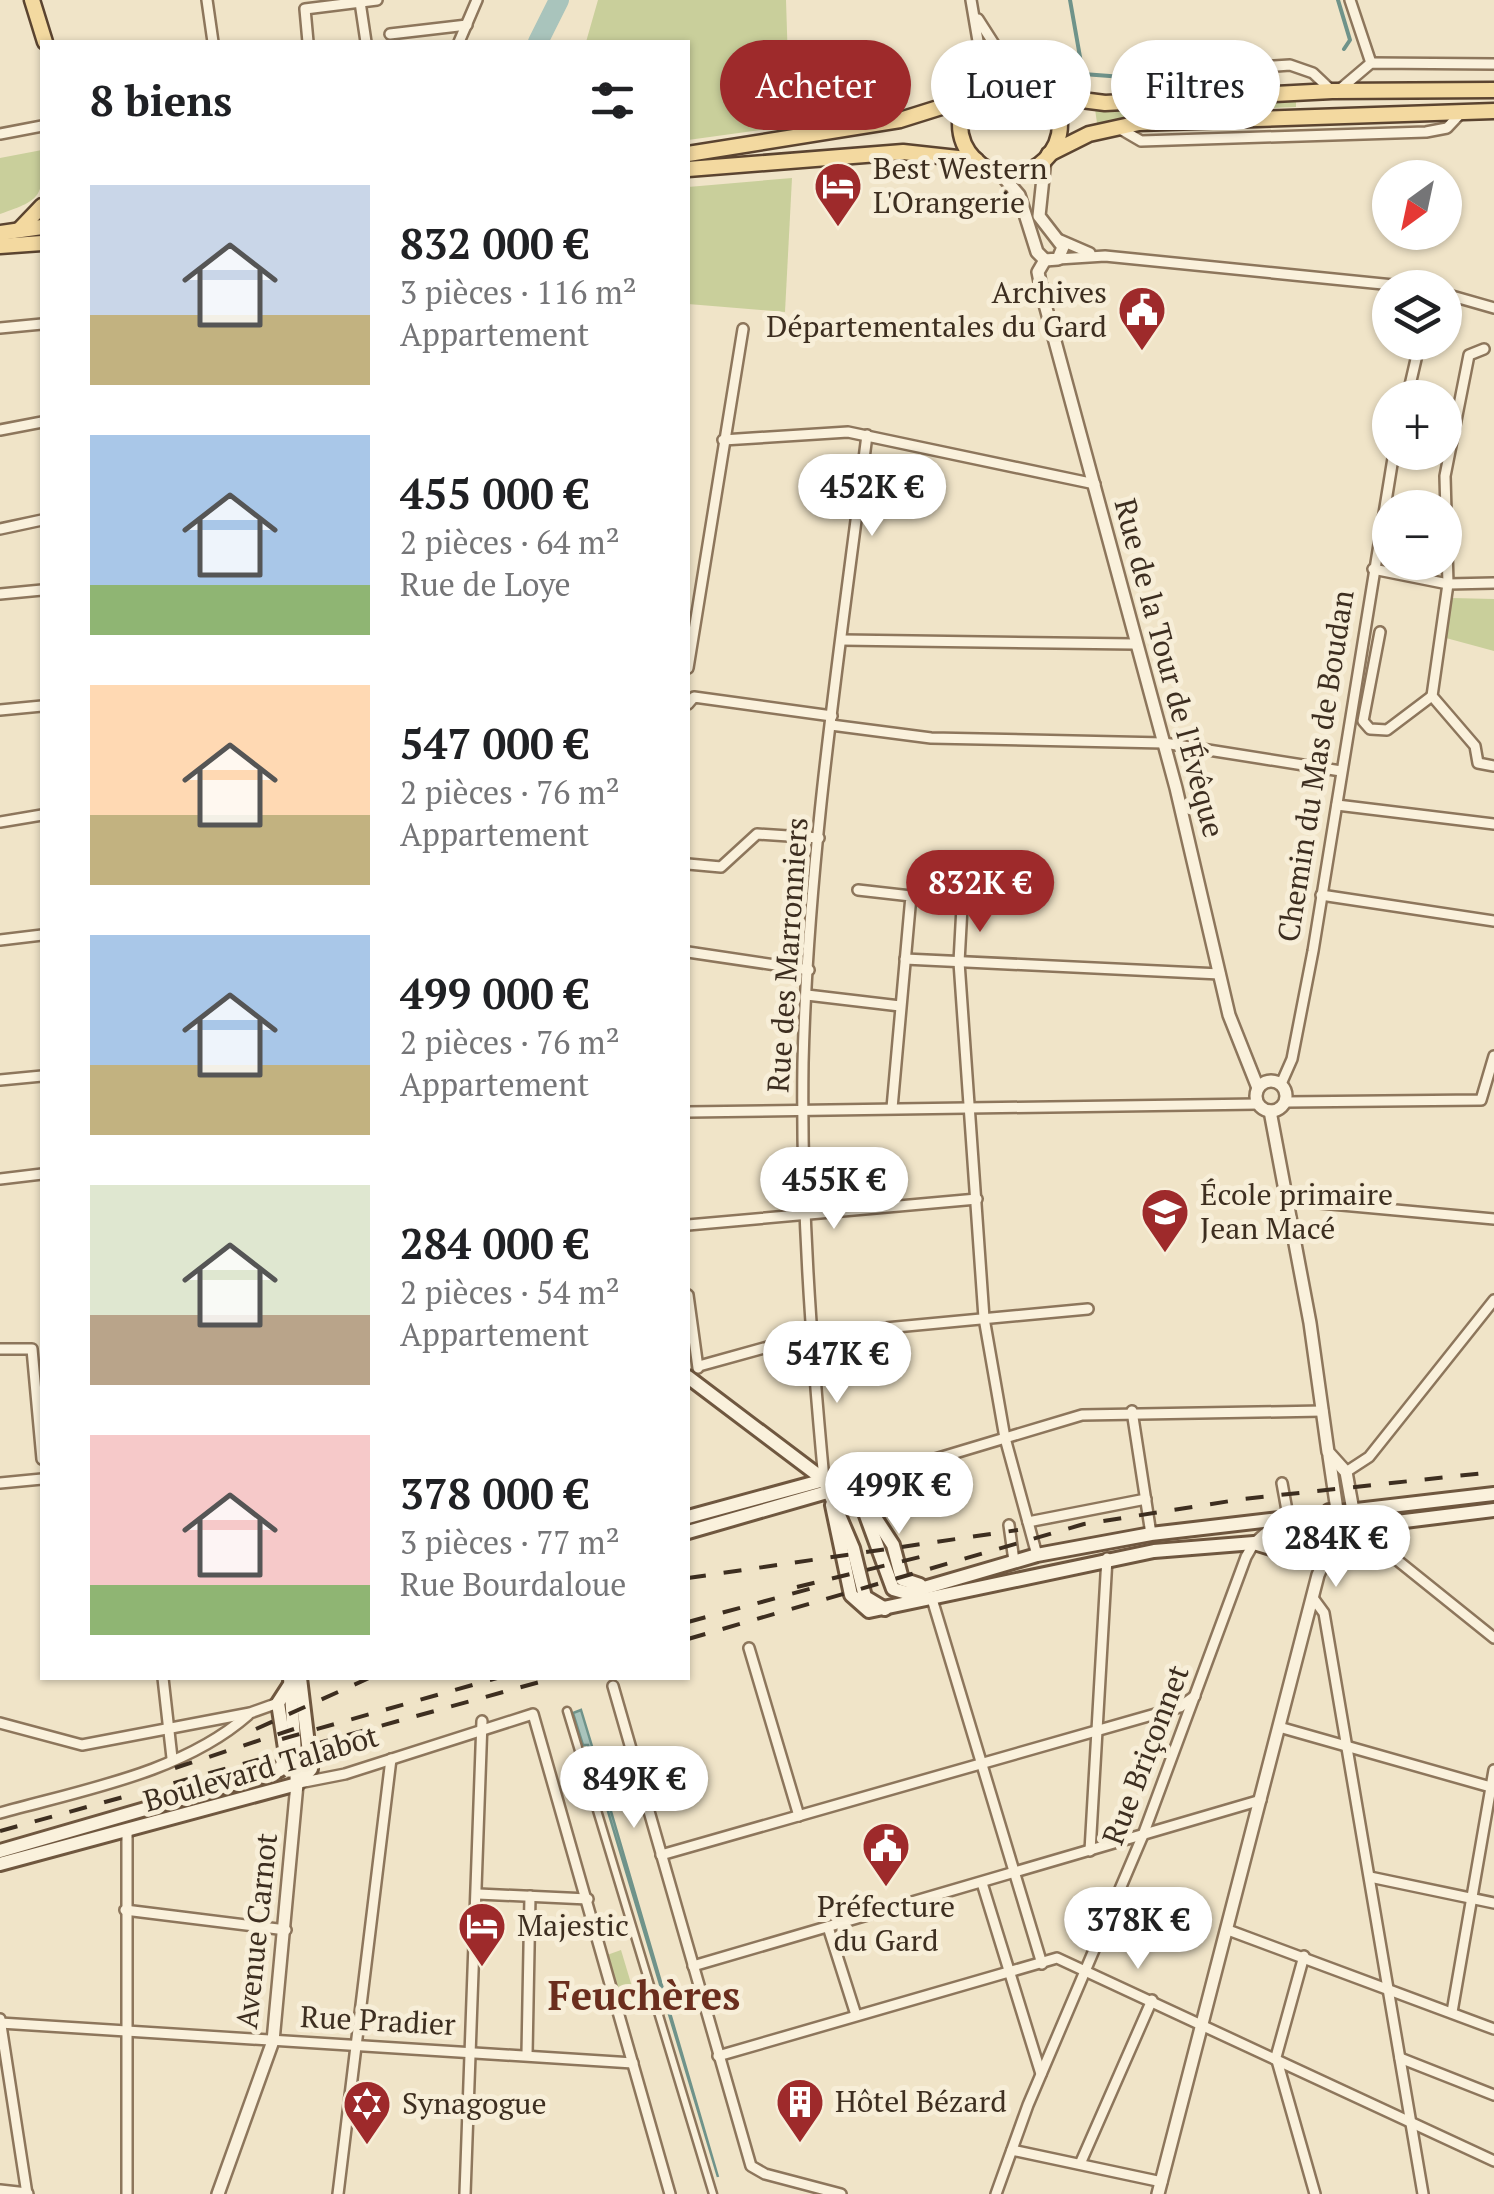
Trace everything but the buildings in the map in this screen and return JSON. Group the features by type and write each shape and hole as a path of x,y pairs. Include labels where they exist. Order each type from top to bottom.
{"main road":[{"path":"32,0 44,40"},
{"path":"1280,95 1494,90"},
{"path":"690,154 900,120 931,109"},
{"path":"690,169 902,152 976,160 999,172 1026,171 1089,134 1117,127 1186,120 1494,112"},
{"path":"960,130 976,160"},
{"path":"1047,156 1058,130"},
{"path":"19,230 40,208"},
{"path":"0,233 40,227"},
{"path":"0,246 40,243"},
{"path":"690,1379 830,1491 864,1510 892,1544 902,1579 915,1586 1037,1554 1151,1534 1494,1494"},
{"path":"690,1517 830,1491"},
{"path":"690,1531 830,1491"},
{"path":"830,1491 851,1595 868,1611 887,1610 1107,1558 1254,1543 1302,1548 1334,1540"},
{"path":"864,1510 892,1589 907,1593 932,1583"},
{"path":"1327,1555 1338,1523 1333,1510"},
{"path":"1276,1546 1294,1555 1327,1555 1356,1527 1494,1510"},
{"path":"278,1703 293,1680"},
{"path":"293,1680 296,1784"},
{"name":"Boulevard Talabot","path":"0,1851 280,1770 286,1755 278,1703"},
{"name":"Boulevard Talabot","path":"0,1864 296,1784"}],"street":[{"path":"208,0 213,40"},
{"path":"308,40 305,9 377,0"},
{"path":"461,40 478,0"},
{"path":"971,0 978,40"},
{"path":"1350,0 1371,63"},
{"path":"360,2 366,40"},
{"path":"974,12 992,40"},
{"path":"390,34 467,25"},
{"path":"1280,66 1313,73 1335,92 1371,63 1494,64"},
{"path":"0,134 40,126"},
{"path":"1047,156 1038,204 1042,223 1063,250 1051,259"},
{"path":"999,172 1019,195 1038,242 1037,252 1051,259 1098,255 1372,283"},
{"path":"1038,242 1057,238 1098,255"},
{"name":"Rue de la Tour de l'Évêque","path":"1051,259 1038,280 1164,744 1229,1015 1258,1088"},
{"path":"1462,299 1494,308"},
{"path":"0,328 40,324"},
{"path":"690,655 743,329"},
{"path":"1380,632 1364,720 1370,729 1387,730 1432,696 1448,584 1445,476 1469,355 1484,349"},
{"path":"0,430 40,422"},
{"path":"723,440 848,432 1095,484"},
{"name":"Rue des Marronniers","path":"830,1491 811,1334 802,1215 807,995 819,838 867,435"},
{"path":"0,529 40,520"},
{"name":"Chemin du Mas de Boudan","path":"1281,1084 1292,1059 1321,896 1372,569"},
{"path":"1428,580 1448,584 1494,583"},
{"path":"0,581 0,594 40,590"},
{"path":"842,640 1134,644"},
{"path":"1432,696 1475,746 1478,763 1494,766"},
{"path":"690,702 694,697 931,738 1164,744 1341,771"},
{"path":"0,710 40,706"},
{"path":"1337,805 1494,824"},
{"path":"0,822 40,814"},
{"path":"690,864 721,867 757,834 819,838"},
{"path":"858,890 911,896 892,1108"},
{"path":"1321,896 1494,921"},
{"path":"962,907 959,962 984,1318 1005,1438 1037,1554"},
{"path":"0,940 40,935"},
{"path":"690,952 809,970"},
{"path":"905,959 1220,974"},
{"path":"807,995 900,1006"},
{"path":"1270,1111 1286,1102 1481,1100 1494,1056"},
{"path":"0,1080 40,1076"},
{"path":"1258,1104 1258,1088 1272,1081 1281,1084 1286,1102"},
{"path":"690,1112 1258,1104 1270,1111 1323,1411 1333,1510"},
{"path":"0,1179 40,1174"},
{"path":"690,1226 977,1199"},
{"path":"1287,1200 1494,1219"},
{"path":"1346,1472 1369,1457 1494,1300"},
{"path":"690,1309 699,1366"},
{"path":"690,1377 699,1366 811,1334 1088,1309"},
{"path":"0,1349 32,1349 40,1436"},
{"path":"830,1491 1082,1415 1323,1411"},
{"path":"1132,1412 1151,1534"},
{"path":"1328,1452 1346,1472 1356,1527 1494,1638"},
{"path":"0,1483 40,1479"},
{"path":"1282,1483 1285,1517"},
{"path":"1028,1522 1146,1499"},
{"name":"Rue Briçonnet","path":"996,2194 1041,2074 1143,1835 1254,1543 1285,1517"},
{"path":"1009,1526 1014,1561"},
{"path":"1012,2150 1080,2164 1160,2188 1327,1555"},
{"path":"1090,1851 1107,1558"},
{"path":"1313,1598 1324,1613 1422,2194"},
{"path":"932,1599 1042,1964"},
{"path":"749,1648 798,1816"},
{"path":"162,1680 172,1758"},
{"path":"613,1686 751,2166 765,2174 841,2194"},
{"path":"661,1856 1180,1707 1197,1694"},
{"path":"0,1722 82,1745 250,1714 278,1703"},
{"path":"568,1712 713,2194"},
{"name":"Boulevard Talabot","path":"0,1813 172,1758 222,1738 250,1714"},
{"name":"Boulevard Talabot","path":"296,1784 391,1759 482,1726 534,1714 588,1899"},
{"path":"466,2194 474,2051 482,1726"},
{"path":"1279,1727 1492,1788"},
{"path":"338,2194 391,1759"},
{"path":"1452,2012 1494,1770"},
{"name":"Avenue Carnot","path":"218,2194 273,2041 286,1930 296,1784"},
{"path":"693,1966 1262,1800"},
{"path":"126,1833 127,2194"},
{"path":"1370,1878 1494,1902"},
{"path":"982,1882 1041,2074"},
{"path":"478,1894 588,1899 670,2194"},
{"path":"528,2054 530,1896"},
{"path":"125,1910 286,1930"},
{"path":"828,1927 856,2016"},
{"path":"1228,1930 1494,2029"},
{"path":"1304,1956 1276,2057 1315,2194"},
{"path":"718,2056 1058,1958 1494,2161"},
{"path":"1080,2164 1152,2000"},
{"path":"0,2022 27,2194 0,2191"},
{"name":"Rue Pradier","path":"0,2022 633,2063"},
{"path":"1400,2058 1494,2096"}],"green space":[{"path":"598,0 786,0 787,40 720,40 720,130 761,130 690,140 690,40 587,40"},
{"path":"1296,100 1296,107 1280,108 1280,101"},
{"path":"1111,108 1111,121 1097,123 1095,109"},
{"path":"40,150 38,194 0,214 0,158"},
{"path":"792,178 785,312 690,304 690,187"},
{"path":"1452,598 1494,599 1494,651 1446,638"},
{"path":"621,1950 639,2010 625,2014 607,1955"}],"water":[{"path":"581,1710 718,2177 588,1745 583,1745 573,1713"}],"waterway":[{"path":"539,40 559,0"},
{"path":"1070,0 1083,74 1111,76"},
{"path":"1338,0 1350,40 1344,49"}],"railway":[{"path":"690,1638 1084,1524 1243,1499 1494,1472"},
{"path":"690,1578 1018,1530"},
{"path":"797,1587 928,1555"},
{"path":"690,1621 813,1588"},
{"path":"256,1729 365,1680"},
{"path":"282,1739 490,1680"},
{"path":"0,1831 547,1680"},
{"path":"175,1768 294,1729"}],"place":[{"name":"Best Western L'Orangerie","path":"838,228"},
{"name":"Archives Départementales du Gard","path":"1142,352"},
{"name":"École primaire Jean Macé","path":"1165,1254"},
{"name":"Préfecture du Gard","path":"886,1888"},
{"name":"Majestic","path":"482,1968"},
{"name":"Hôtel Bézard","path":"800,2144"},
{"name":"Synagogue","path":"367,2146"}],"district":[{"name":"Feuchères","path":"644,1996"}]}
